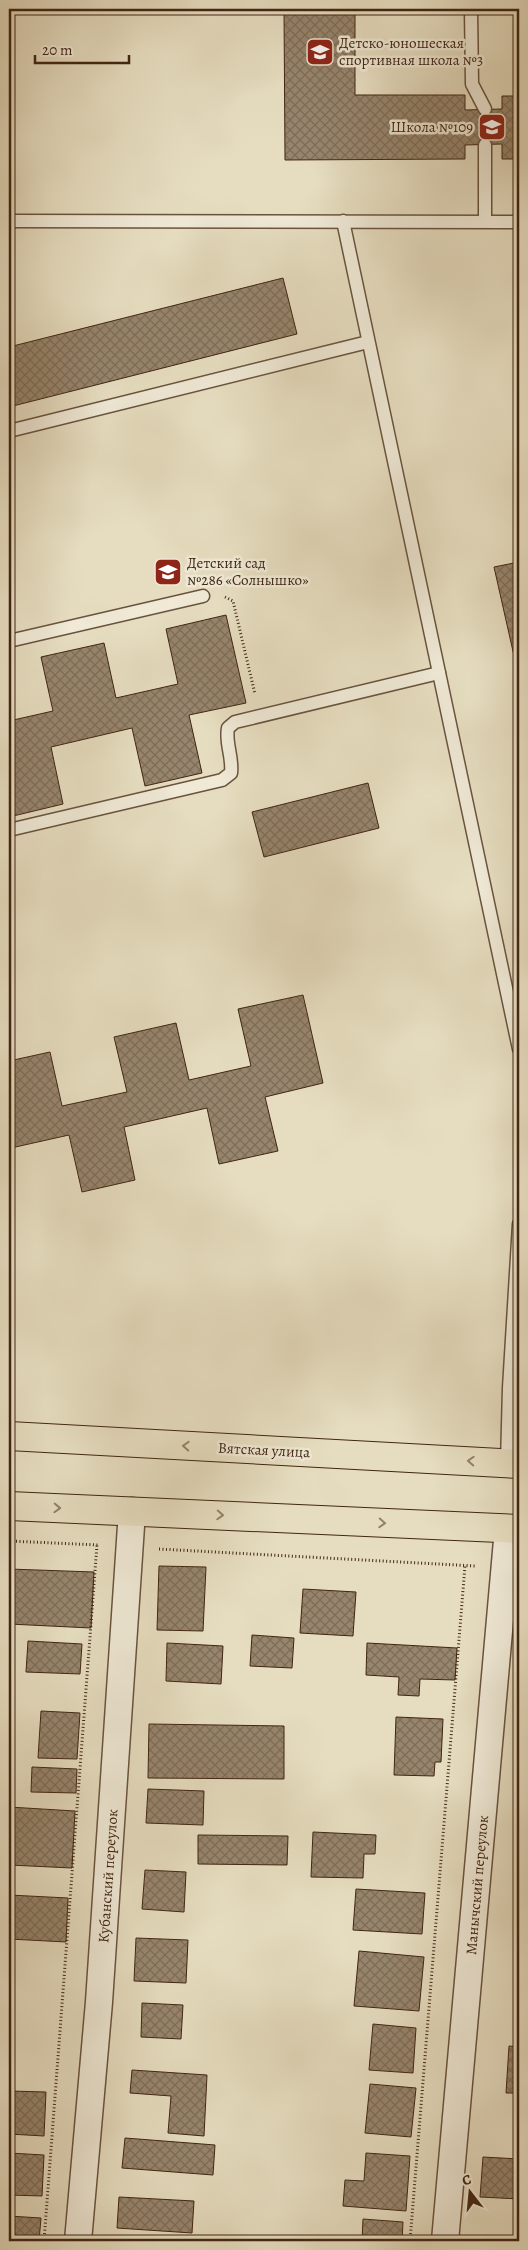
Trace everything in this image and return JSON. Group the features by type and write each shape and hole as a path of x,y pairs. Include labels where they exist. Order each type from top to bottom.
{"main road":[{"name":"Вятская улица","path":"9,1436 513,1463"},
{"path":"9,1506 514,1529"}],"street":[{"name":"Кубанский переулок","path":"78,2241 100,2002 132,1511"},
{"name":"Манычский переулок","path":"445,2241 504,1568 514,1529"}],"lane":[{"path":"471,9 472,84 485,109"},
{"path":"485,145 485,221"},
{"path":"9,221 519,222"},
{"path":"343,221 519,1049"},
{"path":"9,431 368,342"},
{"path":"9,641 203,596"},
{"path":"9,830 222,780 231,773 232,761 226,736 228,728 235,722 439,672"},
{"path":"513,1463 519,1224"}],"path":[{"path":"203,596 219,594 233,601 260,716"},
{"path":"9,1541 504,1568"},
{"path":"44,2241 97,1545"},
{"path":"410,2241 464,1566"}],"building":[{"name":"Детско-юношеская спортивная школа №3","path":"284,9 355,9 355,95 465,95 465,110 502,109 502,96 519,96 519,159 502,159 502,144 465,145 465,159 285,160"},
{"path":"283,278 297,334 9,407 9,347"},
{"path":"519,562 519,678 494,567"},
{"path":"226,615 246,703 189,715 202,773 145,786 132,728 51,747 63,804 9,817 9,721 53,711 41,657 104,643 116,698 178,684 166,629"},
{"path":"368,783 379,828 264,857 252,812"},
{"path":"303,995 323,1083 265,1097 278,1151 219,1164 207,1108 124,1127 135,1180 82,1192 69,1135 11,1148 9,1137 9,1061 50,1052 62,1106 127,1092 114,1037 176,1023 189,1080 251,1066 238,1009"},
{"path":"159,1566 206,1567 203,1631 157,1630"},
{"path":"9,1569 94,1572 91,1628 9,1624"},
{"path":"303,1589 356,1592 353,1636 300,1633"},
{"path":"252,1635 294,1638 292,1668 250,1666"},
{"path":"28,1641 82,1644 80,1674 26,1672"},
{"path":"167,1643 223,1646 221,1684 166,1681"},
{"path":"367,1643 457,1648 455,1680 420,1679 419,1696 398,1695 399,1677 366,1675"},
{"path":"41,1711 80,1713 77,1759 38,1758"},
{"path":"396,1717 443,1719 441,1762 435,1762 434,1776 394,1775"},
{"path":"149,1724 284,1726 284,1779 148,1778"},
{"path":"32,1767 77,1769 76,1793 31,1792"},
{"path":"148,1789 204,1791 203,1825 146,1823"},
{"path":"9,1807 75,1811 72,1868 9,1865"},
{"path":"313,1832 376,1835 375,1854 364,1854 363,1878 311,1877"},
{"path":"198,1835 288,1836 287,1865 198,1864"},
{"path":"145,1870 186,1872 184,1912 142,1909"},
{"path":"356,1889 425,1893 422,1934 353,1930"},
{"path":"9,1895 68,1898 66,1942 9,1939"},
{"path":"136,1938 188,1940 186,1983 134,1981"},
{"path":"359,1951 424,1957 419,2011 354,2006"},
{"path":"142,2003 183,2005 181,2039 141,2037"},
{"path":"373,2024 416,2028 413,2073 369,2070"},
{"path":"509,2046 519,2047 519,2093 506,2093"},
{"path":"132,2070 207,2075 204,2136 168,2133 171,2096 130,2093"},
{"path":"370,2084 416,2088 411,2137 365,2133"},
{"path":"9,2091 46,2092 44,2136 9,2134"},
{"path":"125,2138 215,2145 213,2175 122,2168"},
{"path":"9,2153 44,2155 42,2196 9,2195"},
{"path":"366,2153 410,2156 406,2211 343,2206 345,2180 364,2181"},
{"path":"483,2157 519,2159 519,2199 480,2197"},
{"path":"119,2197 194,2201 192,2233 117,2228"},
{"path":"9,2216 41,2218 39,2241 9,2241"},
{"path":"363,2219 403,2222 402,2241 362,2241"}],"place":[{"name":"Детско-юношеская спортивная школа №3","path":"320,52"},
{"name":"Школа №109","path":"492,127"},
{"name":"Детский сад №286 «Солнышко»","path":"168,572"}]}
